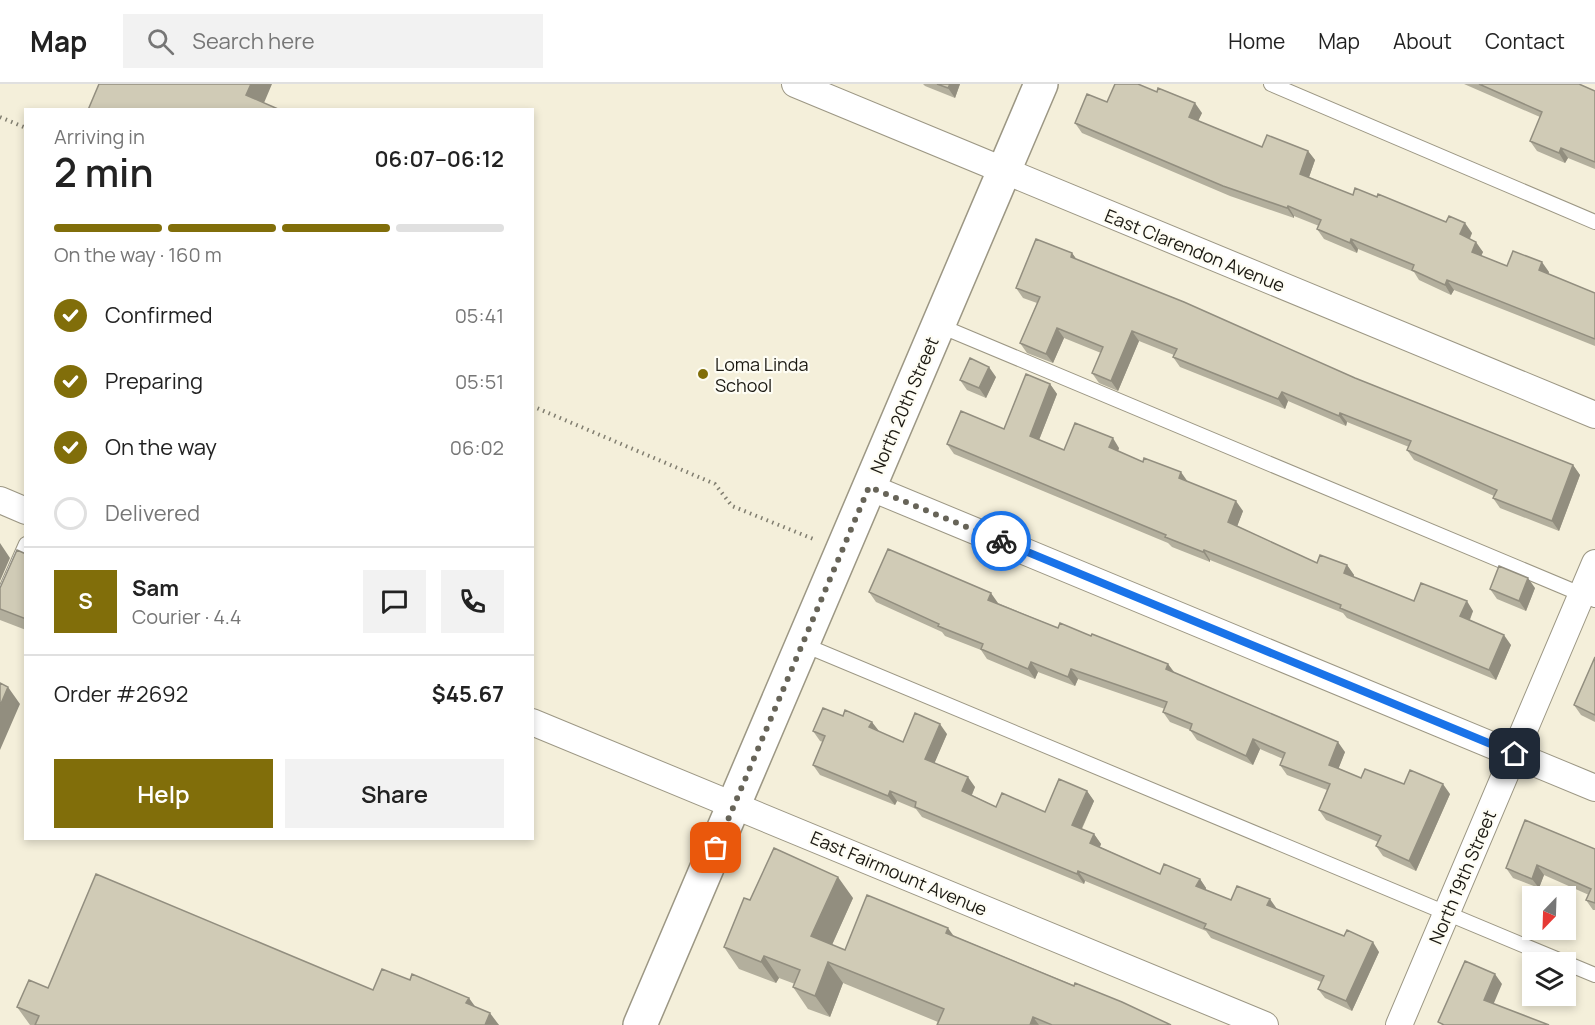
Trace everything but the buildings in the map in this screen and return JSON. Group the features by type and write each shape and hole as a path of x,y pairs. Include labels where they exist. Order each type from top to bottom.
{"street":[{"name":"East Clarendon Avenue","path":"795,84 1595,415"},
{"name":"North 20th Street","path":"640,1025 1041,84"},
{"path":"869,487 1595,788"},
{"path":"0,500 24,510"},
{"name":"North 19th Street","path":"1399,1025 1515,754 1588,597 1595,563"},
{"name":"East Fairmount Avenue","path":"534,723 1265,1025"}],"lane":[{"path":"1271,84 1595,222"},
{"path":"938,325 1588,597"},
{"path":"0,603 24,549"},
{"path":"802,644 1539,952"},
{"path":"1576,967 1595,975"}],"path":[{"path":"0,117 24,127"},
{"path":"534,407 716,484 732,506 821,542"}],"way so far":[{"path":"716,848 869,487 1001,541"}],"place":[{"name":"Loma Linda School","path":"703,374"}],"route":[{"path":"1001,541 1515,754"}]}
